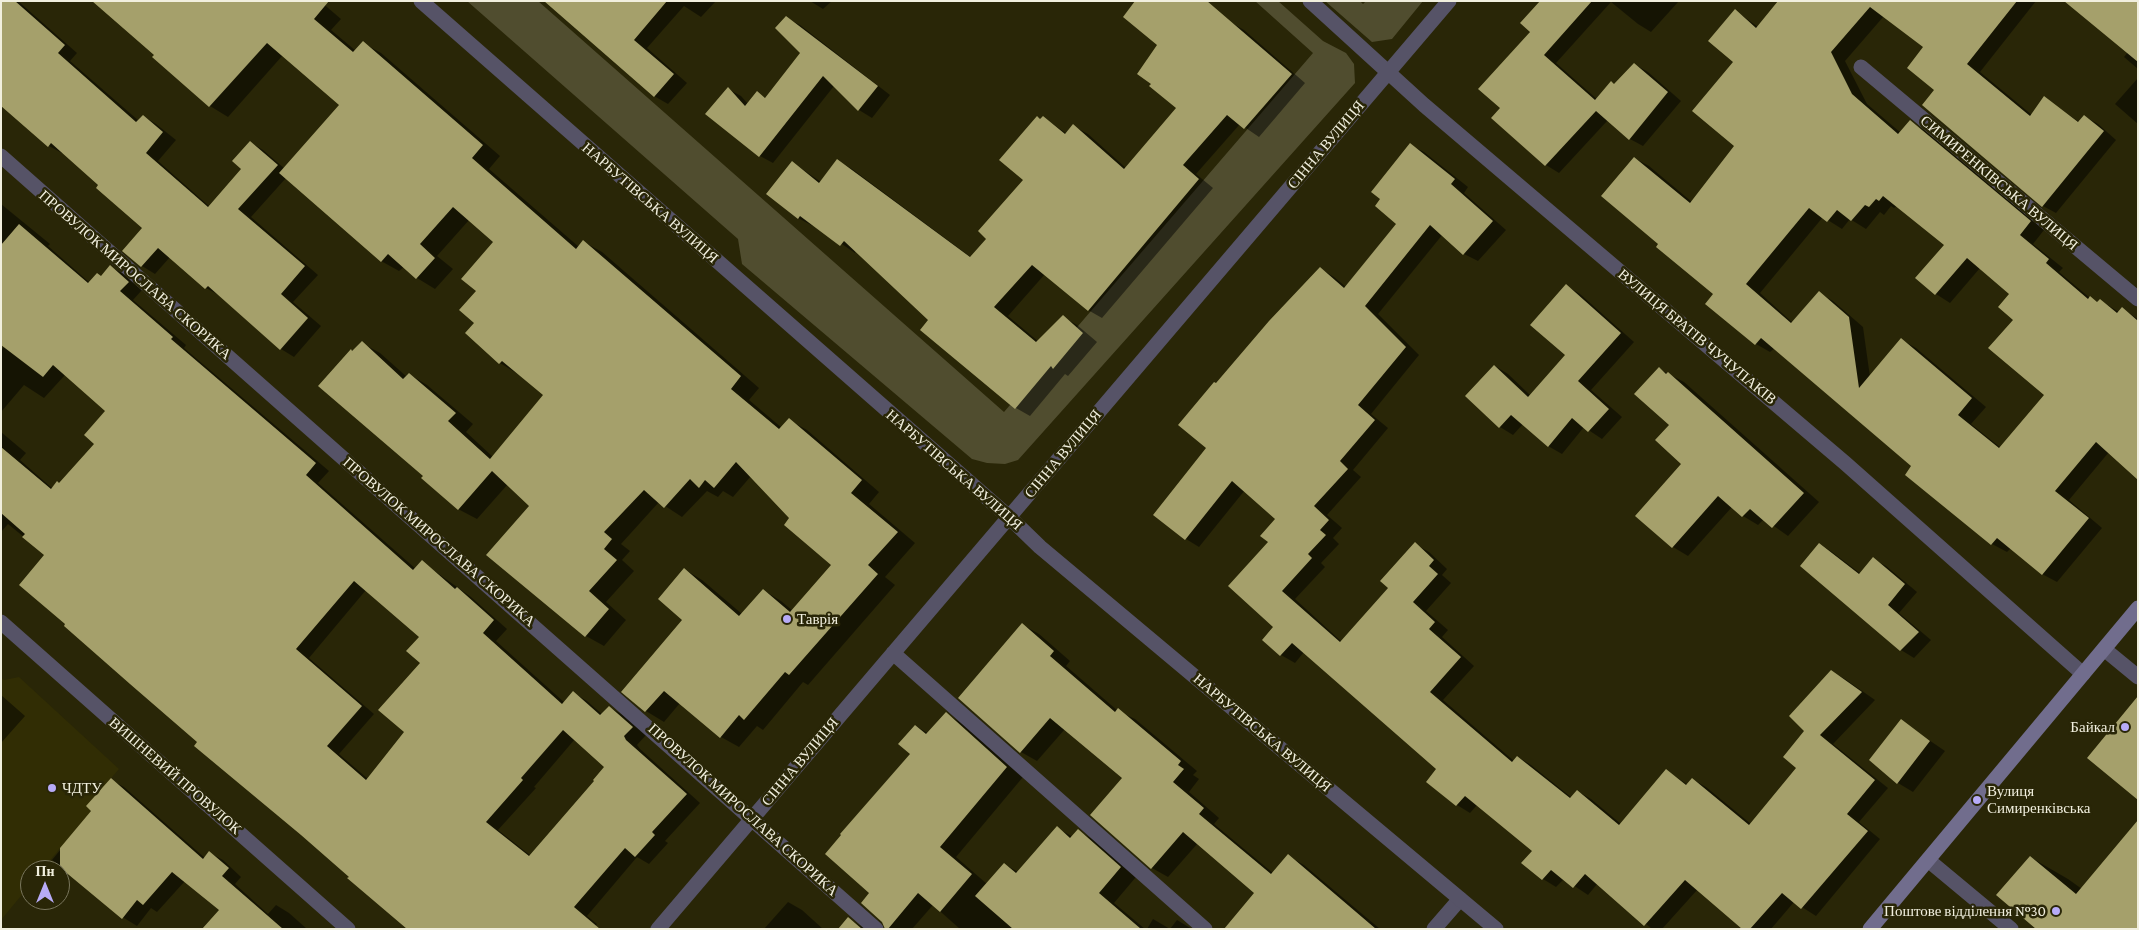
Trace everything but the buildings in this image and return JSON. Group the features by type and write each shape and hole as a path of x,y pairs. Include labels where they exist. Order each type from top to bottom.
{"street":[{"name":"НАРБУТІВСЬКА ВУЛИЦЯ","path":"421,1 1009,517 1047,553 1496,929"},
{"name":"ВУЛИЦЯ БРАТІВ ЧУЧУПАКІВ","path":"1310,1 1424,105 1845,463 2083,674"},
{"name":"СІННА ВУЛИЦЯ","path":"658,929 1449,1"},
{"name":"СИМИРЕНКІВСЬКА ВУЛИЦЯ","path":"1861,67 2138,299"},
{"name":"ПРОВУЛОК МИРОСЛАВА СКОРИКА","path":"1,156 876,929"},
{"path":"1870,929 2138,608"},
{"name":"ВИШНЕВИЙ ПРОВУЛОК","path":"1,622 348,929"},
{"path":"2104,650 2138,677"},
{"path":"892,653 1205,929"},
{"path":"1928,860 2011,929"},
{"path":"1434,929 1460,899"}],"shaded area":[{"path":"467,1 538,1 1004,412 1313,53 1255,1 1278,1 1323,41 1346,53 1354,64 1355,83 1018,460 1005,464 987,463 972,459 742,264 738,239"},
{"path":"1325,1 1360,1 1363,4 1366,1 1423,1 1392,39 1372,42"},
{"name":"ЧДТУ","path":"19,677 119,769 87,806 91,811 50,860 20,860 20,897 1,920 1,678 4,680"}],"place":[{"name":"Таврія","path":"787,619"},
{"name":"Байкал","path":"2125,727"},
{"name":"ЧДТУ","path":"52,788"},
{"name":"Вулиця Симиренківська","path":"1977,800"},
{"name":"Поштове відділення №30","path":"2056,911"}]}
